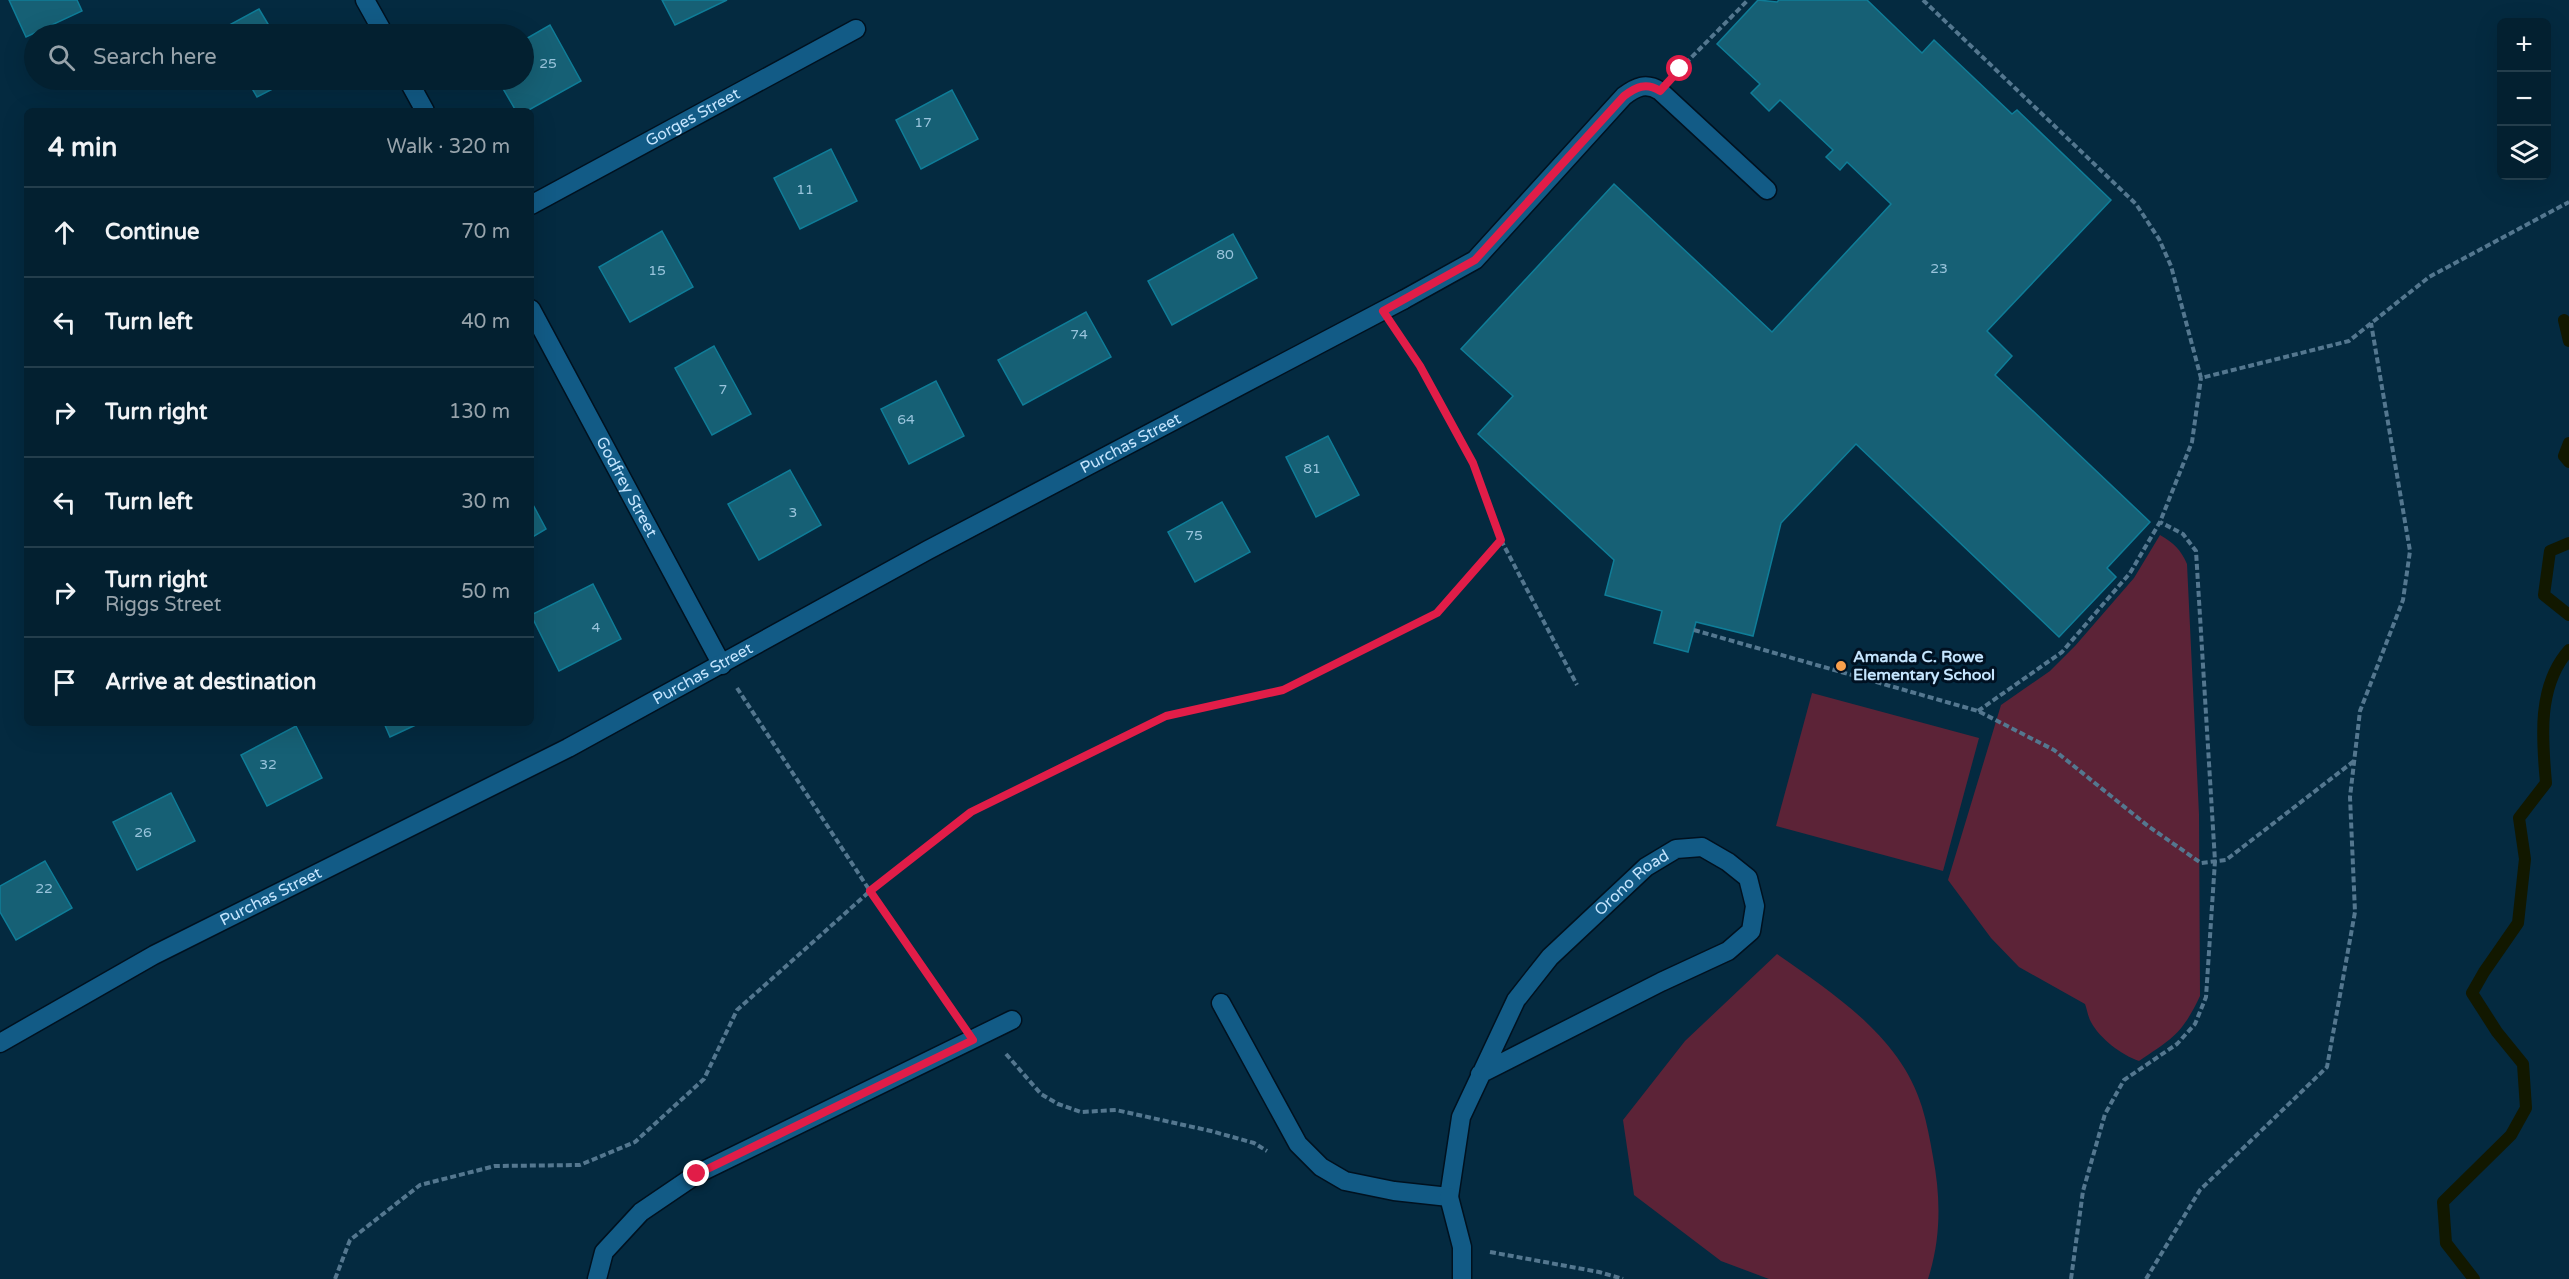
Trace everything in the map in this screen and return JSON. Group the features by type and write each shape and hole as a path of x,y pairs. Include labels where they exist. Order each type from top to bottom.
{"street":[{"path":"365,0 378,24"},
{"name":"Gorges Street","path":"534,203 856,29"},
{"name":"Purchas Street","path":"0,1043 154,955 568,748 928,550 1383,311 1475,260 1624,96 1637,87 1652,86 1660,91"},
{"path":"413,90 423,108"},
{"path":"1660,91 1767,190"},
{"name":"Godfrey Street","path":"534,315 722,665"},
{"name":"Orono Road","path":"1462,1279 1462,1247 1449,1197 1461,1117 1480,1074 1516,1000 1550,957 1646,867 1676,849 1702,847 1728,861 1748,878 1755,906 1751,930 1728,951 1661,982 1480,1074"},
{"path":"1221,1004 1298,1144 1321,1167 1345,1180 1394,1191 1449,1197"},
{"path":"597,1279 604,1251 641,1212 697,1174 1012,1020"}],"path":[{"path":"1660,91 1748,0"},
{"path":"1923,0 2136,204 2159,239 2171,266 2201,378 2192,442 2160,522 2130,573 2062,652 1978,711"},
{"path":"2201,378 2349,341 2429,277 2569,202"},
{"path":"1383,311 1420,366 1473,463 1501,540 1577,685"},
{"path":"2146,1279 2200,1190 2327,1067 2355,912 2350,797 2360,711 2403,600 2410,551 2371,323"},
{"path":"2071,1279 2083,1191 2105,1114 2124,1080 2177,1044 2195,1024 2206,997 2215,861 2196,551 2183,534 2160,522"},
{"path":"335,1279 350,1240 420,1185 495,1166 580,1165 635,1142 704,1079 737,1010 870,891 971,812 1166,716 1283,690 1437,613 1501,540"},
{"path":"1694,630 1978,711 2054,750 2148,826 2201,863 2226,860 2354,761"},
{"path":"722,665 870,891 973,1040 1006,1053 1041,1094 1058,1104 1081,1112 1116,1110 1211,1131 1254,1143 1268,1152"},
{"path":"1462,1247 1599,1272 1623,1279"}],"shaded area":[{"path":"2160,535 2176,547 2187,564 2199,814 2200,996 2188,1019 2176,1034 2139,1061 2119,1051 2100,1034 2090,1020 2085,1004 2019,967 1991,938 1948,880 2001,705 2050,671 2075,646 2134,578"},
{"path":"1812,693 1979,738 1943,871 1776,826"},
{"path":"1777,954 1863,1019 1882,1038 1912,1082 1925,1119 1937,1188 1937,1234 1928,1279 1769,1279 1721,1261 1634,1195 1623,1120 1685,1041"}],"building":[{"path":"9,0 77,0 82,11 54,24 24,24 24,33"},
{"path":"662,0 727,0 675,25"},
{"path":"1758,0 1777,2 1779,0 1867,0 1922,53 1934,40 2012,114 2017,110 2111,200 1987,331 2012,356 1995,375 2150,522 2107,568 2116,577 2059,637 1856,444 1781,523 1753,636 1696,622 1688,652 1654,643 1662,611 1605,595 1614,560 1478,434 1513,396 1461,349 1614,184 1772,332 1891,204 1847,162 1840,170 1826,157 1833,150 1780,100 1769,111 1751,93 1760,84 1717,44"},
{"path":"259,9 268,24 231,24"},
{"path":"550,25 581,81 532,108 514,108 504,90 534,90 534,34"},
{"path":"253,90 271,90 257,97"},
{"path":"952,90 978,139 921,169 896,120"},
{"path":"831,149 857,201 800,229 774,178"},
{"path":"662,231 693,287 630,322 599,267"},
{"path":"1233,234 1257,278 1172,325 1148,281"},
{"path":"1086,312 1111,357 1023,405 998,360"},
{"path":"714,346 751,414 712,435 675,368"},
{"path":"936,381 964,436 909,464 881,409"},
{"path":"1328,436 1359,495 1316,517 1286,457"},
{"path":"790,470 821,525 759,560 728,504"},
{"path":"1222,502 1250,552 1195,582 1168,532"},
{"path":"534,507 546,529 534,536"},
{"path":"593,584 621,639 559,671 534,621 534,614"},
{"path":"296,726 322,778 267,806 241,755"},
{"path":"385,726 414,726 390,737"},
{"path":"171,793 195,841 137,870 113,822"},
{"path":"45,861 72,908 16,940 0,912 0,886"}],"waterway":[{"path":"2564,320 2569,341"},
{"path":"2569,443 2564,456 2569,462"},
{"path":"2569,543 2550,551 2544,595 2569,615"},
{"path":"2474,1279 2446,1243 2443,1202 2511,1135 2526,1108 2523,1064 2497,1032 2472,993 2518,923 2525,859 2519,818 2546,783 2543,731 2547,696 2551,680 2569,650"}],"place":[{"name":"Amanda C. Rowe Elementary School","path":"1841,666"}],"route":[{"path":"697,1174 973,1040 870,891 971,812 1166,716 1283,690 1437,613 1501,540 1473,463 1420,366 1383,311 1475,260 1624,96 1637,87 1652,86 1660,91 1680,69"}]}
